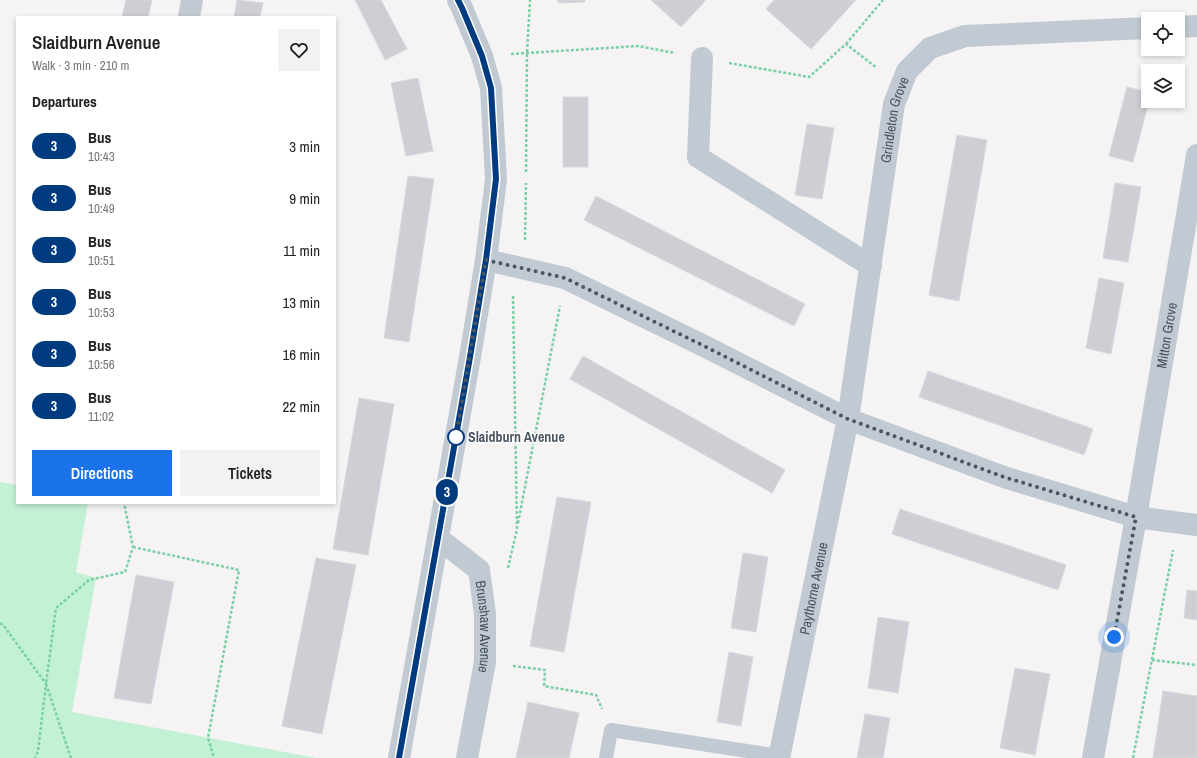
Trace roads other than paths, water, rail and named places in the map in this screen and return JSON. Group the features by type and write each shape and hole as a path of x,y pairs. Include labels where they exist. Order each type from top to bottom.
{"street":[{"path":"189,16 192,0"},
{"path":"399,758 486,260 496,179 491,88 482,56 458,0"},
{"path":"1185,27 1197,26"},
{"name":"Grindleton Grove","path":"848,419 894,104 907,72 930,48 965,36 1141,28"},
{"path":"702,58 698,157 871,266"},
{"name":"Mitton Grove","path":"1093,758 1136,517 1197,155"},
{"path":"486,260 565,278 695,341 848,419 1004,477 1136,517 1188,524"},
{"name":"Paythorne Avenue","path":"779,757 848,419"},
{"name":"Brunshaw Avenue","path":"438,538 479,570 484,614 485,662 468,758"}],"lane":[{"path":"606,758 611,730 779,757"}],"place":[{"name":"Slaidburn Avenue","path":"456,437"}]}
